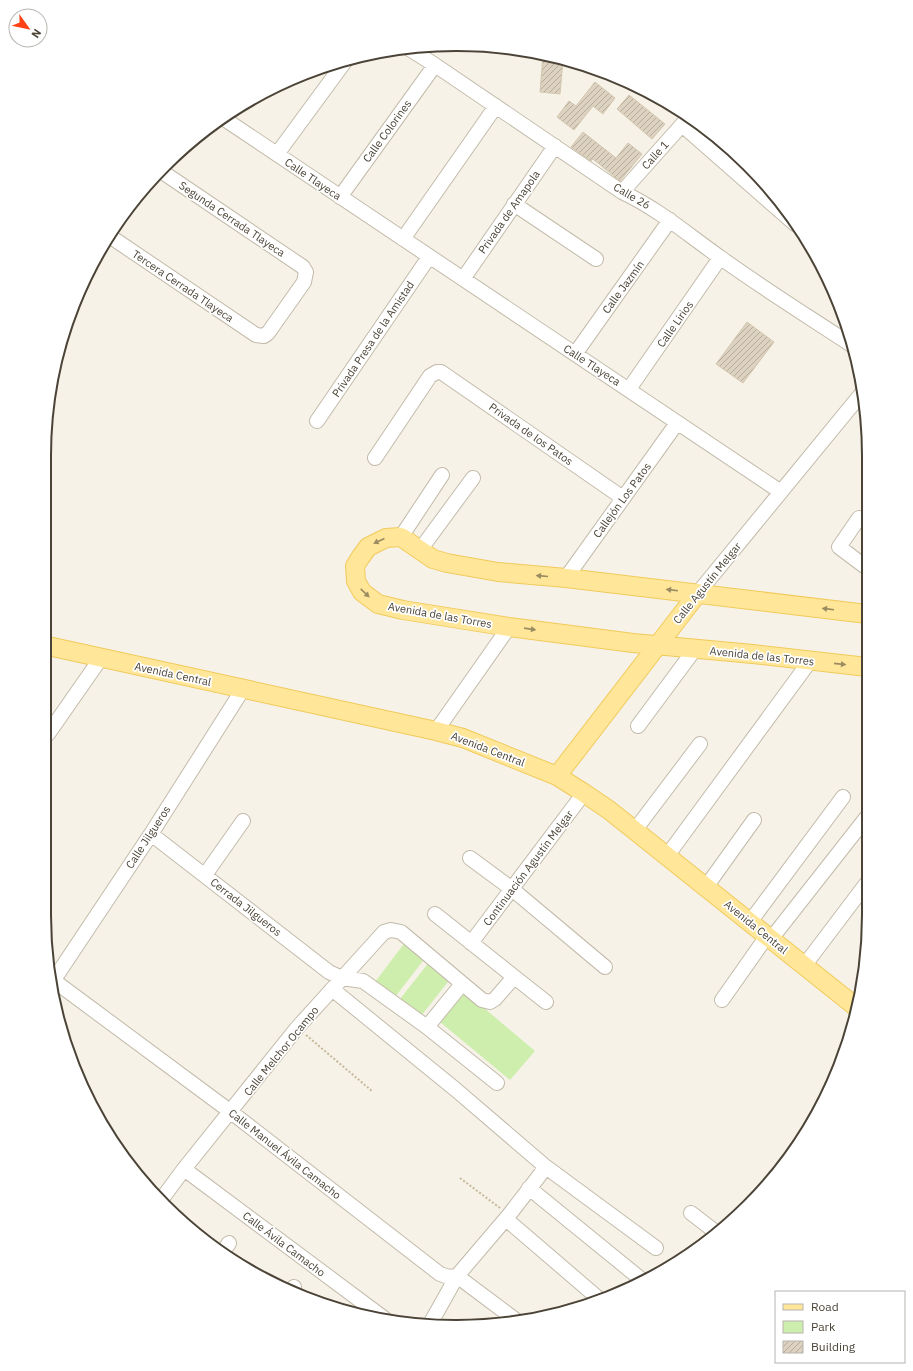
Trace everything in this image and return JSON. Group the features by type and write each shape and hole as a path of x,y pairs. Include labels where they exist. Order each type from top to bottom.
{"main road":[{"path":"401,537 433,559 498,572 698,593 862,613"},
{"name":"Avenida de las Torres","path":"401,537 386,538 368,547 356,566 356,581 362,592 378,604 403,610 509,627 657,645 862,666"},
{"name":"Calle Agustín Melgar","path":"557,776 698,593"},
{"name":"Avenida Central","path":"51,647 436,731 463,738 557,776 610,810 852,1004"}],"street":[{"name":"Calle 26","path":"416,53 622,192 642,201 720,258 844,340"},
{"name":"Calle Colorines","path":"340,197 435,65"},
{"path":"277,154 340,69"},
{"path":"403,239 496,106"},
{"name":"Calle Tlayeca","path":"228,121 781,492"},
{"name":"Calle 1","path":"622,192 685,121"},
{"path":"687,123 772,202"},
{"name":"Privada de Amapola","path":"463,279 555,146"},
{"name":"Segunda Cerrada Tlayeca","path":"166,174 303,267 306,272 304,282 268,333 264,336 256,335"},
{"path":"514,204 596,259"},
{"name":"Calle Jazmín","path":"575,354 670,220"},
{"name":"Tercera Cerrada Tlayeca","path":"114,240 256,335"},
{"name":"Privada Presa de la Amistad","path":"317,421 429,257"},
{"name":"Calle Lirios","path":"629,389 720,258"},
{"name":"Privada de los Patos","path":"375,458 430,376 437,372 444,374 623,498"},
{"name":"Calle Agustín Melgar","path":"698,593 858,398"},
{"name":"Callejón Los Patos","path":"566,578 677,423"},
{"path":"401,537 442,475"},
{"path":"420,550 473,478"},
{"path":"859,518 839,547 862,564"},
{"path":"436,731 509,627"},
{"path":"638,726 695,649"},
{"path":"51,730 101,658"},
{"path":"667,856 810,661"},
{"name":"Calle Jilgueros","path":"56,976 151,834 243,689"},
{"path":"635,830 700,744"},
{"name":"Continuación Agustín Melgar","path":"471,943 584,793"},
{"path":"750,922 843,797"},
{"path":"205,875 243,820"},
{"path":"706,887 754,820"},
{"path":"722,1000 769,938 862,823"},
{"name":"Cerrada Jilgueros","path":"151,834 329,972 342,978"},
{"path":"470,858 512,889 605,967"},
{"path":"804,966 862,889"},
{"path":"435,914 546,1002"},
{"name":"Calle Melchor Ocampo","path":"165,1195 297,1028 384,932 391,930 401,932 482,1000 490,1002 495,999 514,977"},
{"path":"342,978 363,981 428,1027 497,1083"},
{"path":"428,1027 462,984"},
{"name":"Calle Manuel Ávila Camacho","path":"58,986 231,1112 440,1274 449,1277 457,1276 512,1316"},
{"path":"332,989 455,1089 546,1167 656,1248"},
{"path":"433,1319 457,1276 507,1217 546,1167"},
{"name":"Calle Ávila Camacho","path":"184,1169 375,1312"},
{"path":"529,1188 638,1277"},
{"path":"691,1213 712,1229"},
{"path":"507,1217 595,1295"}],"path":[{"path":"297,1028 372,1091"},
{"path":"460,1178 507,1217"}],"green space":[{"path":"406,941 426,957 395,997 375,982"},
{"path":"430,961 451,978 421,1016 400,999"},
{"path":"465,992 535,1051 510,1080 440,1022"}],"building":[{"path":"543,61 563,65 560,94 540,92"},
{"path":"595,82 615,98 603,114 593,106 574,130 557,117 569,101 576,106"},
{"path":"629,95 665,124 652,139 617,109"},
{"path":"583,132 616,158 628,143 642,154 620,181 593,159 591,161 571,147"},
{"path":"747,322 774,342 743,383 716,364"}]}
